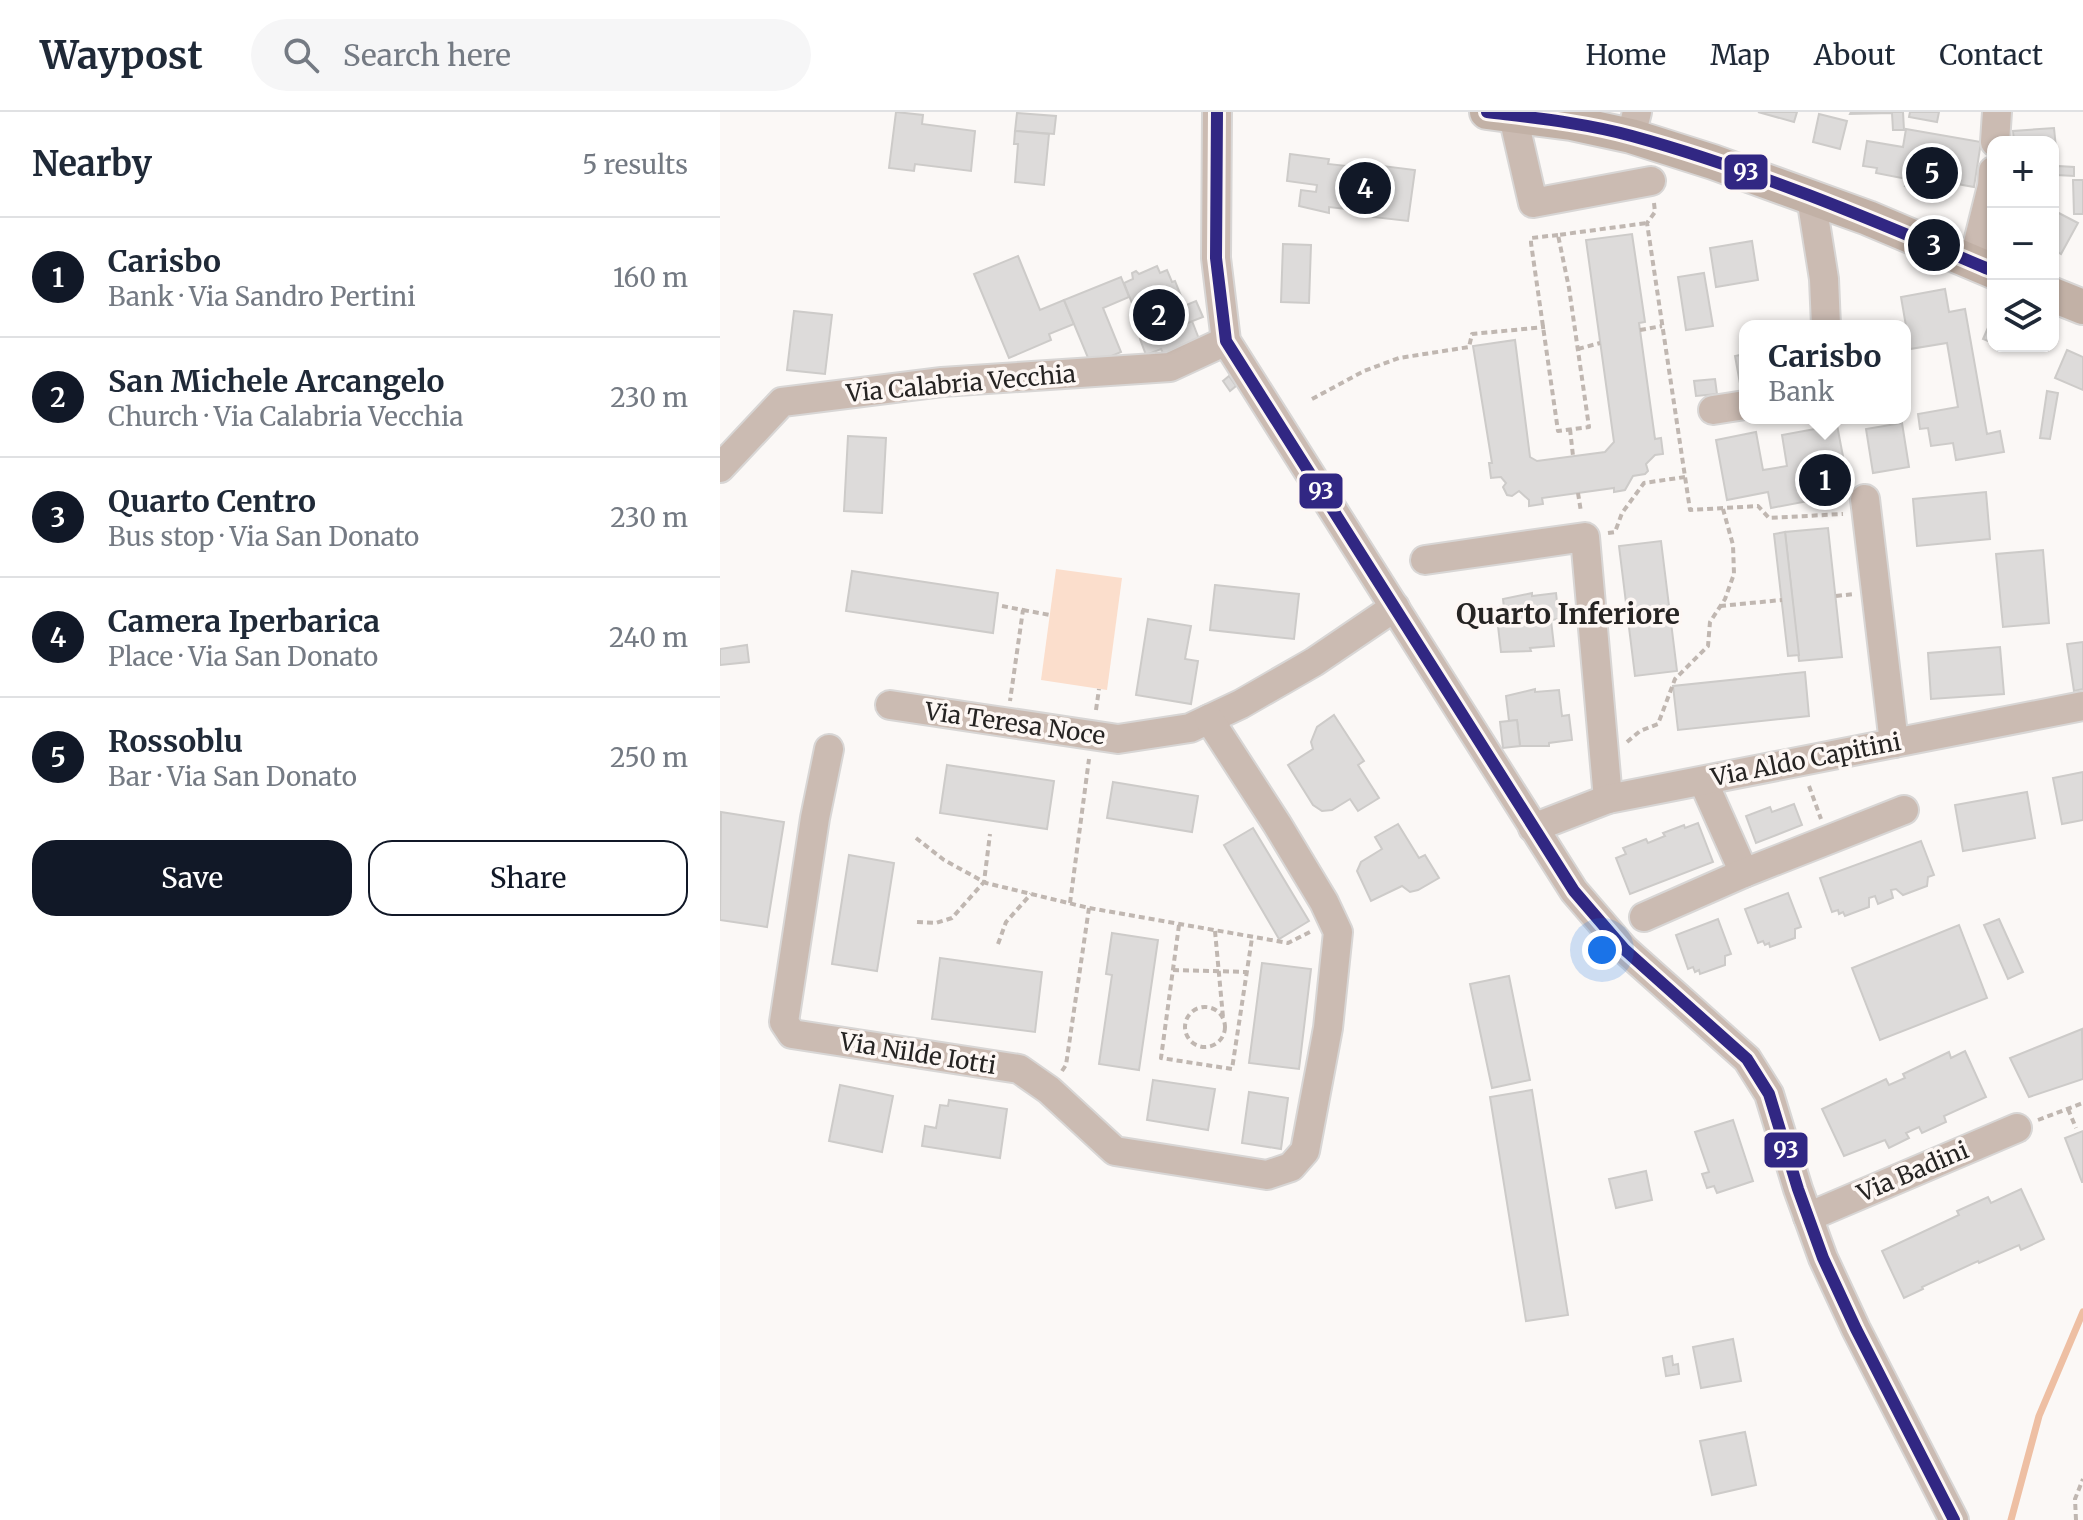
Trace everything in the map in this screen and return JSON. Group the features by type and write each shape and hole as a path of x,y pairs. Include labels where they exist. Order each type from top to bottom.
{"main road":[{"path":"1500,114 1571,123 1634,124 1983,267"},
{"path":"2059,297 2083,307"}],"street":[{"path":"1217,112 1216,258 1226,341 1574,891 1624,949 1747,1059 1769,1094 1823,1258 1954,1520"},
{"path":"1995,136 1997,112"},
{"path":"1500,114 1533,203 1651,181"},
{"path":"1811,197 1824,279 1826,320"},
{"path":"1983,267 1990,208"},
{"name":"Via Calabria Vecchia","path":"720,468 782,402 942,382 1170,367 1226,341"},
{"path":"1713,410 1739,406"},
{"path":"1865,499 1894,743"},
{"path":"1425,560 1585,537 1608,799"},
{"name":"Via Teresa Noce","path":"890,705 1118,739 1190,728 1314,662 1395,607"},
{"name":"Via Aldo Capitini","path":"1533,828 1608,799 2083,706"},
{"name":"Via Nilde Iotti","path":"829,749 815,818 784,1022 792,1034 1019,1069 1049,1090 1115,1151 1267,1175 1291,1167 1305,1151 1328,1028 1338,932 1277,824 1209,719"},
{"path":"1703,781 1744,873"},
{"path":"1644,917 1744,873 1904,810"},
{"name":"Via Badini","path":"1808,1217 2017,1128"}],"path":[{"path":"1558,235 1589,427 1558,431 1531,238 1647,223"},
{"path":"1640,330 1662,326"},
{"path":"1312,399 1364,371 1399,358 1469,347 1472,334 1545,327"},
{"path":"1578,349 1600,343"},
{"path":"1570,429 1573,456"},
{"path":"1585,537 1615,532 1622,513 1644,483 1685,477"},
{"path":"1623,745 1640,731 1658,724 1675,679 1708,646 1710,622 1734,574 1733,545 1723,508"},
{"path":"1720,606 1782,600"},
{"path":"1002,606 1050,615"},
{"path":"1007,723 1023,610"},
{"path":"1070,903 1092,735"},
{"path":"1800,762 1829,840"},
{"path":"917,922 936,923 952,918 984,882 990,834"},
{"path":"916,838 944,860 984,882 1089,908 1288,943 1332,921"},
{"path":"998,944 1006,922 1031,894"},
{"path":"1049,1090 1066,1065 1089,908"},
{"path":"1179,925 1161,1058 1232,1069 1252,938"},
{"path":"1215,931 1219,972 1223,1019 1224,1032 1217,1043 1199,1046 1185,1031 1187,1018 1202,1007 1215,1009 1223,1019"},
{"path":"1173,970 1247,972"},
{"path":"2017,1128 2083,1103"},
{"path":"2068,1109 2076,1128"},
{"path":"2076,1520 2075,1499 2083,1479"}],"shaded area":[{"path":"1056,569 1122,578 1107,690 1041,680"}],"building":[{"path":"896,112 923,115 922,124 975,131 971,171 915,164 914,171 889,168"},
{"path":"1758,112 1797,112 1794,122"},
{"path":"1851,112 1903,112 1904,130 1893,130 1892,113"},
{"path":"1910,112 1939,112 1937,122 1909,117"},
{"path":"1017,113 1056,116 1054,134 1015,131"},
{"path":"1819,114 1847,121 1840,149 1813,142"},
{"path":"2054,128 2055,136 2013,136 2013,131"},
{"path":"1906,129 1981,142 1974,187 1924,178 1922,189 1905,186 1907,179 1876,173 1877,168 1863,166 1867,141 1903,147"},
{"path":"1015,131 1049,134 1044,185 1015,182 1018,144 1014,144"},
{"path":"1290,154 1329,159 1328,164 1415,170 1408,221 1364,216 1365,211 1329,207 1329,213 1299,206 1301,190 1316,192 1317,185 1287,181"},
{"path":"2059,166 2074,167 2074,176 2059,175"},
{"path":"2073,180 2083,180 2083,214 2074,214"},
{"path":"2059,213 2078,223 2059,253"},
{"path":"1632,234 1645,322 1639,323 1655,439 1661,438 1663,454 1655,455 1646,464 1648,471 1633,476 1625,490 1614,492 1614,488 1542,498 1543,504 1529,506 1529,500 1519,491 1512,496 1507,495 1503,487 1506,483 1501,477 1491,478 1489,463 1492,463 1473,346 1515,340 1530,457 1537,461 1605,452 1614,442 1586,240"},
{"path":"1752,241 1758,280 1716,287 1710,248"},
{"path":"1283,244 1311,245 1309,303 1281,302"},
{"path":"1018,256 1040,310 1064,300 1074,324 1049,334 1051,340 1009,358 974,274"},
{"path":"1157,266 1160,273 1167,270 1172,282 1175,281 1185,306 1179,308 1185,324 1192,321 1199,339 1185,355 1163,353 1161,349 1146,355 1140,339 1145,336 1124,283 1133,279 1132,273 1136,271 1139,274"},
{"path":"1704,273 1713,326 1686,330 1678,277"},
{"path":"1121,277 1129,297 1103,308 1121,352 1091,365 1064,300"},
{"path":"1945,289 1949,312 1965,309 1987,434 2000,431 2004,452 1956,460 1953,443 1931,446 1928,428 1920,429 1918,414 1958,407 1947,343 1911,349 1911,320 1905,320 1901,297"},
{"path":"1196,301 1203,317 1185,324 1179,308"},
{"path":"794,311 832,315 825,374 787,370"},
{"path":"2067,350 2083,357 2083,390 2055,378"},
{"path":"1739,355 1739,378 1735,356"},
{"path":"1229,376 1236,386 1230,391 1223,381"},
{"path":"1715,379 1717,394 1696,396 1694,381"},
{"path":"2047,391 2058,393 2050,439 2040,438"},
{"path":"1902,424 1909,467 1873,473 1866,429"},
{"path":"1837,425 1850,493 1771,508 1768,492 1727,500 1716,440 1756,432 1763,470 1787,466 1782,435"},
{"path":"848,436 886,438 882,513 844,511"},
{"path":"1986,492 1990,539 1917,546 1913,499"},
{"path":"1828,528 1842,657 1799,661 1785,532"},
{"path":"1785,532 1799,655 1788,656 1774,534"},
{"path":"1661,541 1677,671 1635,676 1619,546"},
{"path":"2043,550 2049,623 2003,627 1996,554"},
{"path":"852,571 998,593 993,633 846,611"},
{"path":"1215,585 1299,594 1294,639 1210,630"},
{"path":"1532,593 1532,596 1556,593 1559,619 1551,620 1554,646 1501,652 1498,626 1506,625 1503,599"},
{"path":"1148,619 1191,626 1185,659 1198,661 1191,704 1136,695"},
{"path":"2083,642 2083,689 2074,691 2067,644"},
{"path":"747,645 749,662 720,665 720,649"},
{"path":"2000,647 2004,694 1931,699 1928,653"},
{"path":"1805,672 1809,716 1678,730 1673,686"},
{"path":"1535,689 1535,692 1559,690 1562,716 1569,715 1572,740 1549,743 1549,746 1520,746 1517,720 1509,721 1506,696"},
{"path":"1334,715 1364,761 1358,765 1379,798 1358,811 1350,799 1332,810 1322,811 1313,805 1288,765 1313,749 1311,742 1317,727"},
{"path":"1517,720 1520,746 1503,748 1500,722"},
{"path":"947,765 1054,781 1047,829 940,813"},
{"path":"2083,772 2083,820 2062,824 2053,778"},
{"path":"1113,782 1198,796 1192,832 1107,818"},
{"path":"2027,792 2035,838 1963,851 1955,805"},
{"path":"1794,804 1802,825 1756,843 1746,816 1770,807 1772,812"},
{"path":"721,812 784,822 767,927 720,920"},
{"path":"1698,823 1713,862 1630,894 1616,858 1626,854 1623,848 1646,839 1648,843 1665,836 1663,833"},
{"path":"1398,824 1419,858 1425,855 1439,878 1418,890 1410,892 1402,886 1371,901 1357,871 1361,862 1382,849 1375,837"},
{"path":"1253,828 1309,921 1279,939 1224,845"},
{"path":"1921,841 1934,875 1928,877 1927,886 1903,895 1896,889 1891,890 1893,898 1878,904 1875,896 1869,898 1869,907 1845,916 1838,910 1832,912 1820,878"},
{"path":"849,855 894,863 877,971 832,964"},
{"path":"1788,893 1801,927 1795,929 1795,938 1770,947 1763,941 1758,943 1745,909"},
{"path":"1718,919 1731,954 1725,956 1725,965 1700,974 1693,967 1688,969 1676,935"},
{"path":"1999,919 2023,972 2008,979 1984,925"},
{"path":"1959,925 1987,998 1880,1040 1852,968"},
{"path":"1112,933 1158,940 1139,1070 1099,1064 1112,975 1106,974"},
{"path":"940,958 1042,972 1035,1032 932,1019"},
{"path":"1262,963 1311,969 1299,1069 1249,1063"},
{"path":"1509,976 1530,1080 1492,1088 1470,984"},
{"path":"2082,1029 2083,1079 2029,1097 2010,1058"},
{"path":"1965,1051 1986,1097 1944,1116 1946,1122 1922,1133 1919,1127 1906,1133 1909,1138 1889,1148 1885,1140 1844,1156 1822,1109 1886,1079 1889,1085 1905,1078 1903,1074 1949,1052 1951,1058"},
{"path":"1153,1080 1215,1089 1208,1130 1147,1120"},
{"path":"840,1085 893,1096 882,1152 829,1141"},
{"path":"1532,1090 1568,1315 1526,1321 1490,1097"},
{"path":"1249,1092 1288,1098 1281,1149 1242,1143"},
{"path":"949,1100 1007,1109 1000,1158 922,1146 925,1126 936,1128 940,1105 948,1106"},
{"path":"1733,1120 1753,1181 1717,1193 1714,1186 1707,1188 1702,1174 1709,1172 1695,1132"},
{"path":"2083,1131 2083,1182 2082,1182 2065,1138"},
{"path":"1646,1171 1652,1200 1616,1208 1609,1179"},
{"path":"2021,1189 2044,1239 2021,1250 2019,1245 1978,1261 1904,1298 1882,1251 1959,1215 1957,1211 1988,1197 1991,1203"},
{"path":"1733,1339 1741,1381 1701,1388 1693,1347"},
{"path":"1672,1356 1673,1365 1678,1364 1679,1374 1666,1376 1663,1358"},
{"path":"1745,1432 1756,1485 1712,1495 1700,1441"}],"waterway":[{"path":"2011,1520 2039,1416 2083,1312"}],"transit line":[{"name":"93","path":"1217,112 1216,258 1226,341 1574,891 1624,949 1747,1059 1769,1094 1823,1258 1954,1520"},
{"name":"93","path":"1487,112 1596,128 1724,164 1987,269"}],"place":[{"name":"Rossoblu","path":"1932,173"},
{"name":"Camera Iperbarica","path":"1365,188"},
{"name":"Quarto Centro","path":"1934,245"},
{"name":"San Michele Arcangelo","path":"1159,315"},
{"name":"Carisbo","path":"1825,480"}],"district":[{"name":"Quarto Inferiore","path":"1568,614"}]}
